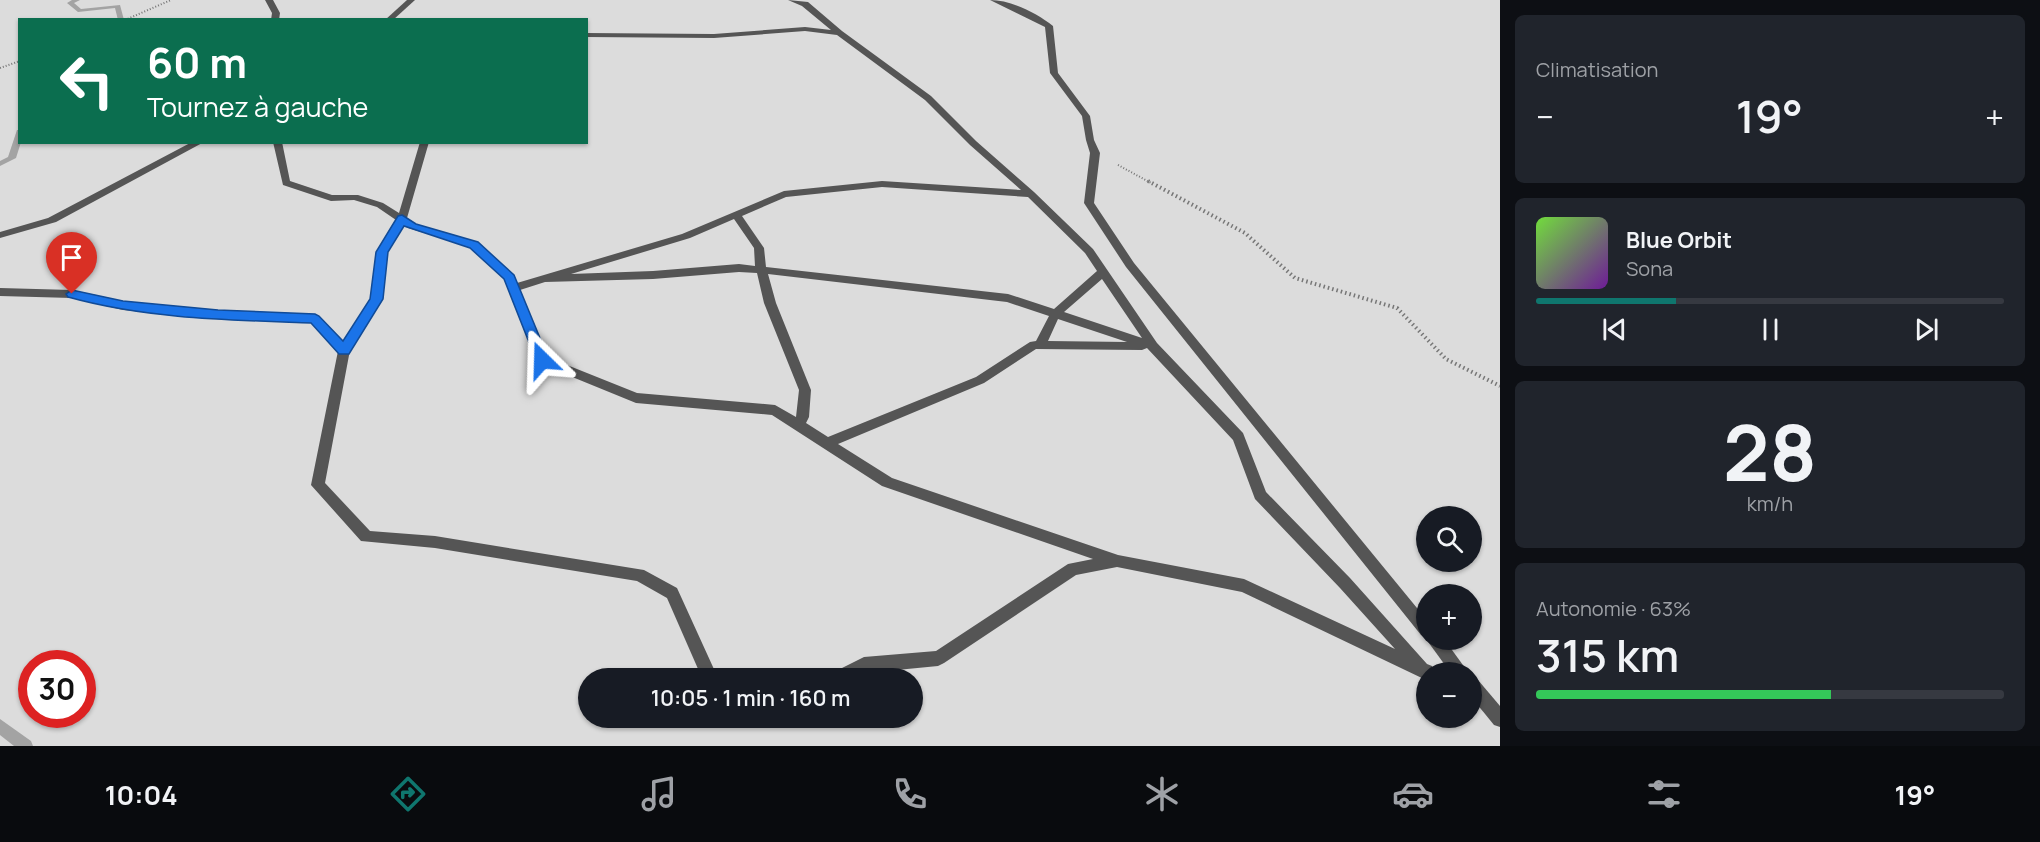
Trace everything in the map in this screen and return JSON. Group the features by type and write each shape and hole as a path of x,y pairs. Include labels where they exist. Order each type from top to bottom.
{"street":[{"path":"269,0 276,13 276,18"},
{"path":"390,18 411,0"},
{"path":"792,0 805,4 839,33 928,98 1089,251 1153,346 1238,437 1260,495 1345,583 1416,662"},
{"path":"994,0 1013,4 1049,26 1054,73 1086,116 1095,153 1089,203 1130,265 1416,618"},
{"path":"588,35 714,36 805,29 839,33"},
{"path":"0,235 52,220 196,144"},
{"path":"277,144 286,183 331,198 363,199 380,205 412,226 474,245 510,278 542,360 636,398 776,410 887,482 1118,561 1244,586 1416,668"},
{"path":"424,144 402,219 382,252 377,299 344,351 318,485 366,537 435,542 639,575 672,593 706,668"},
{"path":"514,288 686,236 784,194 882,184 1030,194"},
{"path":"736,215 759,248 761,270 770,303 805,390 803,417 798,425"},
{"path":"546,279 653,275 739,268 761,270 1008,298 1153,346"},
{"path":"1040,345 1055,314 1104,271"},
{"path":"0,292 72,294 123,306 218,315 315,319 344,351"},
{"path":"826,443 980,380 1034,345 1153,346"},
{"path":"858,668 864,665 938,658 1073,569 1118,561"},
{"path":"1443,650 1452,662"},
{"path":"1482,697 1500,718"}],"path":[{"path":"130,18 171,0"},
{"path":"0,68 18,62"},
{"path":"1095,153 1245,233 1295,278 1397,308 1446,359 1500,386"}],"shaded area":[{"path":"0,0 1500,0 1500,746 0,746"}],"waterway":[{"path":"77,0 70,3 80,11 118,6 121,18"},
{"path":"0,164 12,158 18,138"},
{"path":"0,726 26,746"}],"route":[{"path":"72,294 123,306 218,315 315,319 344,351 377,299 382,252 402,219 412,226 474,245 510,278 542,360"}]}
